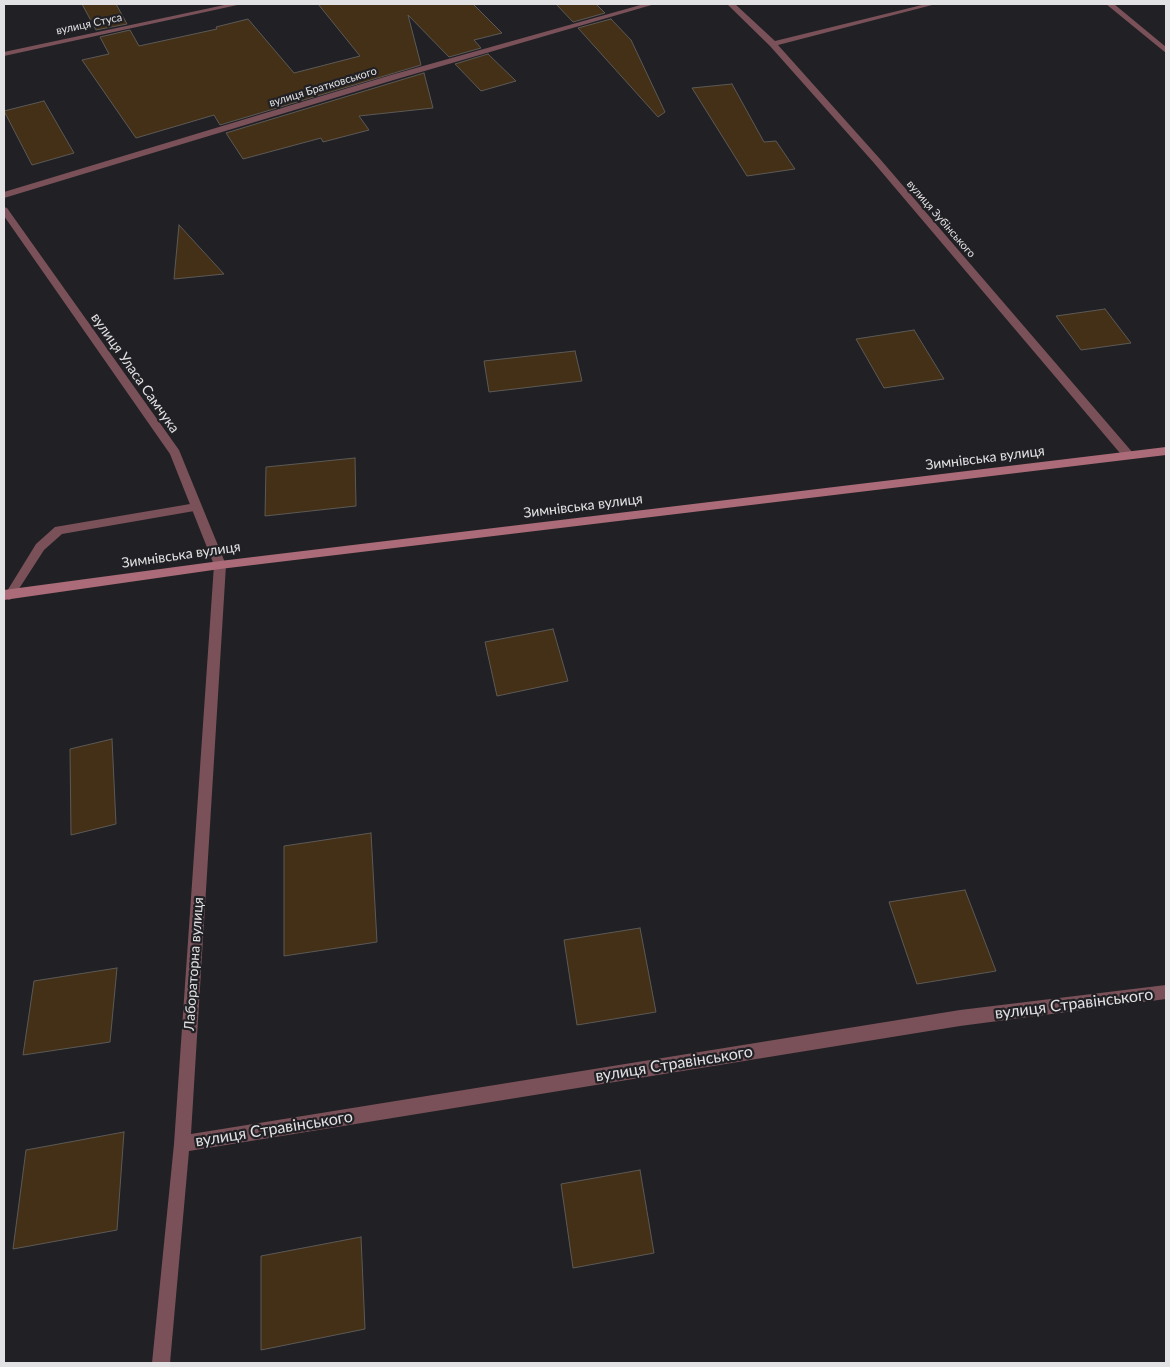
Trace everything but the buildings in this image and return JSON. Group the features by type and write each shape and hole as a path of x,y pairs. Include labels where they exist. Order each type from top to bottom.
{"main road":[{"name":"Зимнівська вулиця","path":"6,595 220,565 1166,451"}],"street":[{"name":"вулиця Стуса","path":"4,54 238,4"},
{"name":"вулиця Братковського","path":"4,195 394,77 651,4"},
{"name":"вулиця Зубінського","path":"730,4 773,44 1129,456"},
{"path":"773,44 933,4"},
{"path":"1110,4 1166,50"},
{"name":"вулиця Уласа Самчука","path":"4,210 175,453 220,565"},
{"path":"6,595 40,547 59,530 196,507"},
{"name":"Лабораторна вулиця","path":"161,1363 182,1144 220,565"},
{"name":"вулиця Стравінського","path":"182,1144 960,1018 1166,992"}]}
